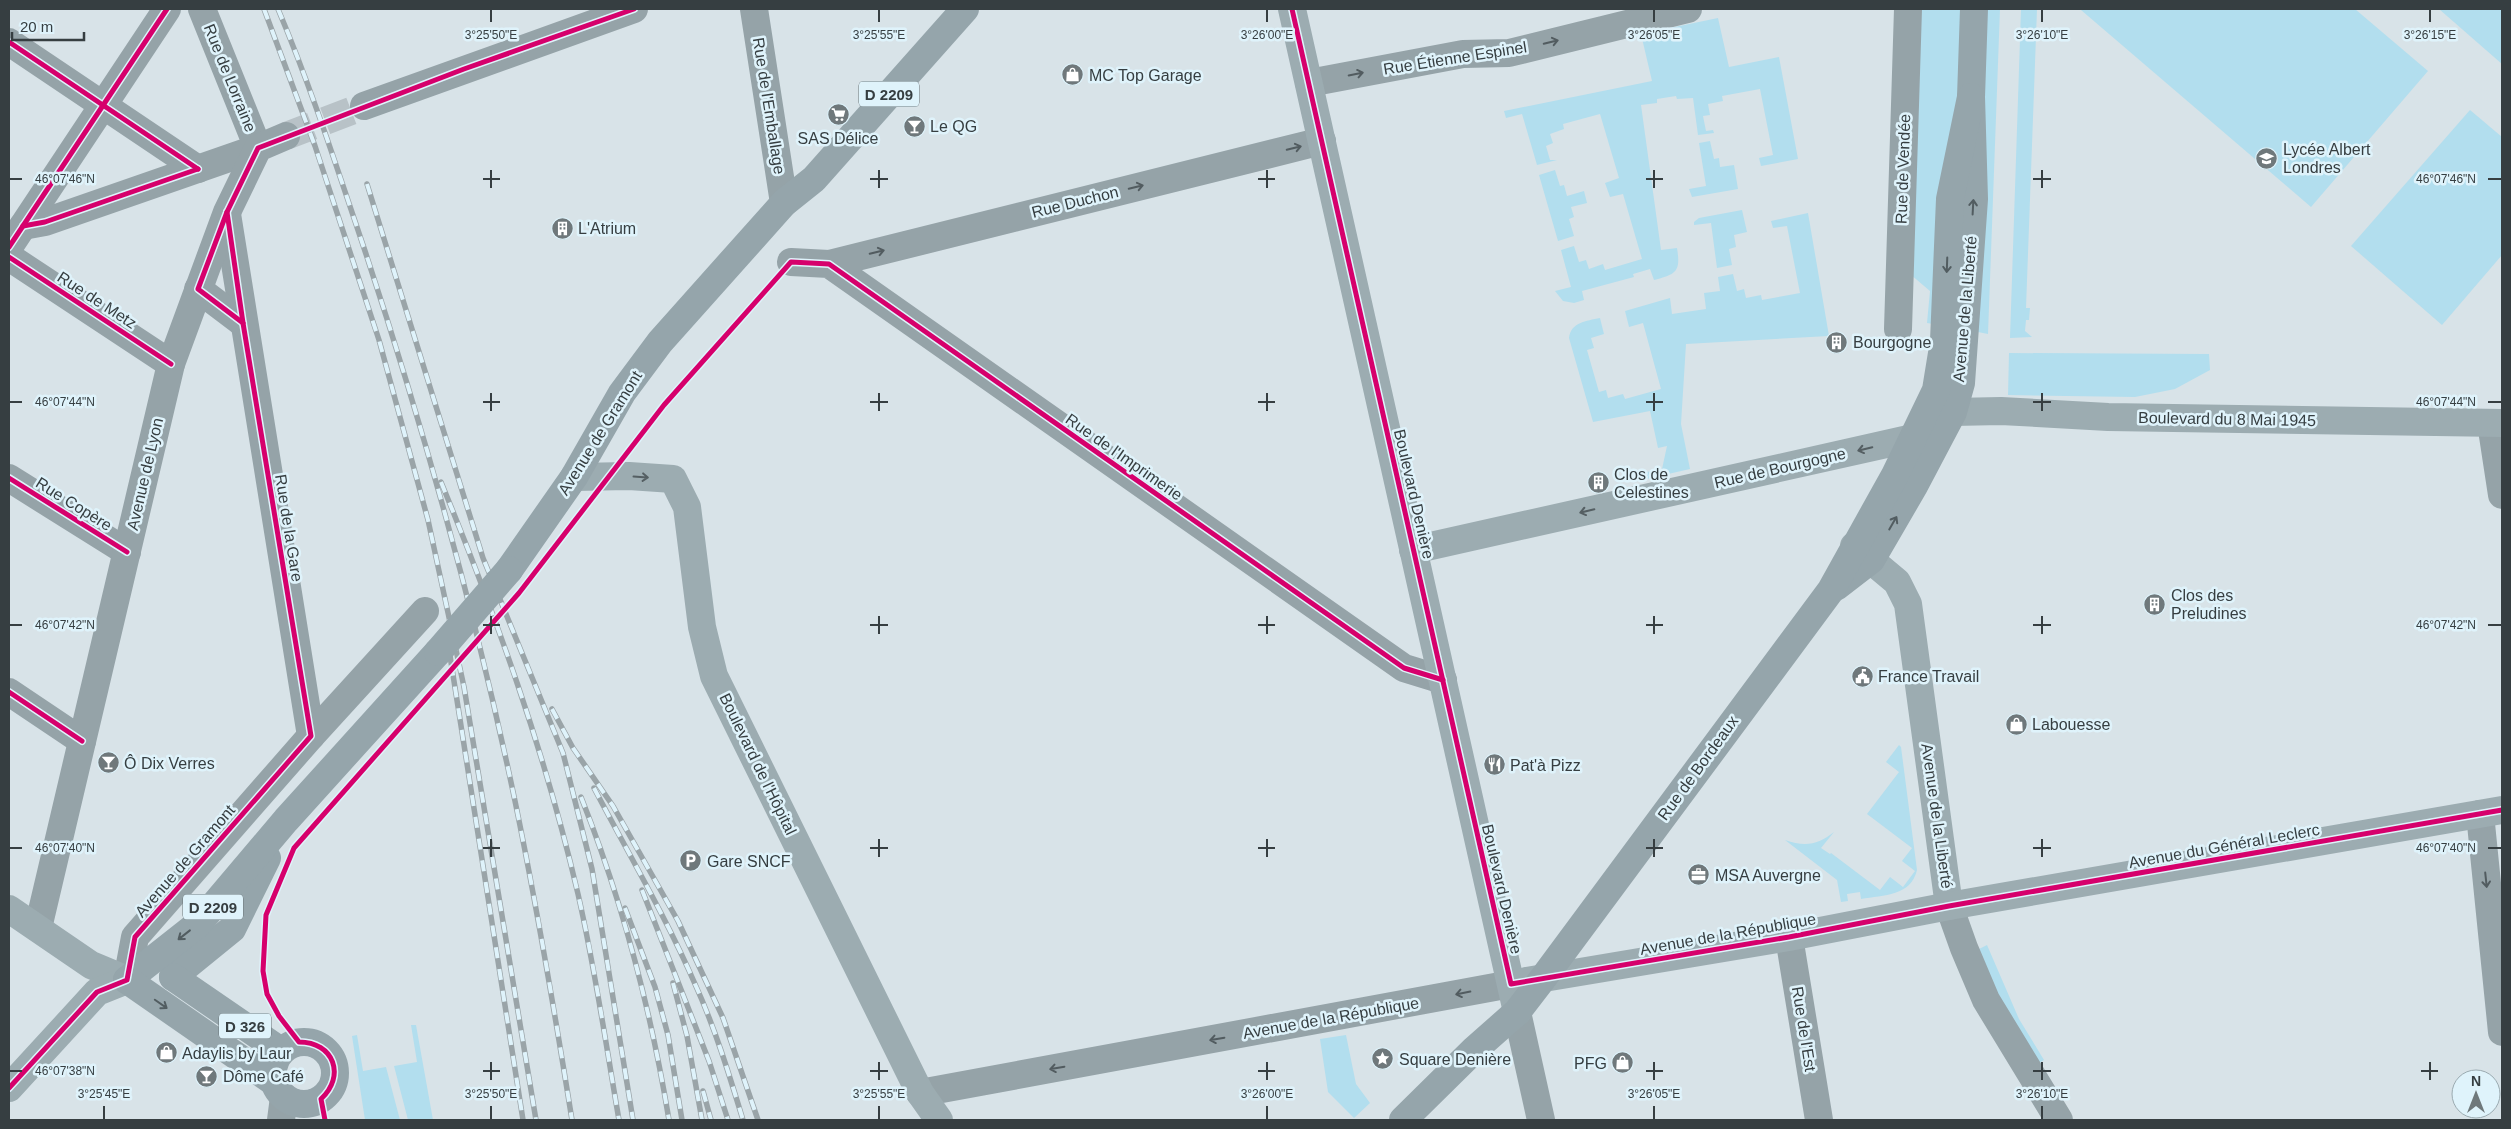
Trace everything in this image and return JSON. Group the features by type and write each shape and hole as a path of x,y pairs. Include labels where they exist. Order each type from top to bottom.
{"main road":[{"name":"Avenue de Gramont","path":"127,980 198,924 286,820 438,652 509,570 574,477 622,392 660,342 784,203 814,179 965,9"},
{"name":"Avenue de la Liberté","path":"1863,553 1914,486 1953,412 1961,383 1974,200 1971,97 1974,9"},
{"name":"Avenue de la Liberté","path":"1863,553 1895,475 1936,390 1944,341 1950,199 1971,97"},
{"name":"Rue de Bordeaux","path":"1403,1120 1474,1050 1517,1012 1831,590 1863,553"},
{"name":"Avenue de Gramont","path":"173,977 232,929 286,820"},
{"path":"127,980 173,977"},
{"name":"D 326","path":"173,977 281,1051"},
{"name":"D 326","path":"127,980 300,1106"},
{"path":"299,1042 318,1045 332,1058 334,1077 332,1087 300,1106 273,1066 281,1051 289,1045 299,1042"}],"street":[{"path":"16,237 167,9"},
{"name":"Rue de Lorraine","path":"202,9 258,148"},
{"path":"364,106 634,9"},
{"name":"Rue de l'Emballage","path":"754,9 784,203"},
{"name":"Boulevard Denière","path":"1292,9 1541,1120"},
{"name":"Rue Étienne Espinel","path":"1309,83 1463,54 1509,52 1656,12 1688,9"},
{"name":"Rue de Vendée","path":"1898,329 1908,9"},
{"path":"9,42 198,168"},
{"path":"16,237 45,222 258,148 286,136"},
{"name":"Rue Duchon","path":"829,264 1322,141"},
{"name":"Avenue de Lyon","path":"38,928 171,364 227,212 258,148"},
{"name":"Rue de la Gare","path":"227,212 243,323 311,736"},
{"name":"Rue de Metz","path":"9,257 171,364"},
{"path":"791,262 829,264"},
{"name":"Rue de l'Imprimerie","path":"829,264 1404,668 1443,680"},
{"path":"198,289 243,323"},
{"path":"1913,438 1953,412 1936,390"},
{"name":"Boulevard du 8 Mai 1945","path":"1953,412 2001,411 2108,417 2497,424"},
{"path":"2497,424 2502,495"},
{"name":"Rue de Bourgogne","path":"1413,550 1913,438"},
{"name":"Boulevard de l'Hôpital","path":"574,477 629,476 673,479 687,506 702,627 714,676 920,1093 939,1120"},
{"name":"Rue Copère","path":"9,478 127,552"},
{"name":"Avenue de la Liberté","path":"1863,553 1897,582 1908,604 1949,906 1986,1000 2058,1120"},
{"name":"Avenue de Gramont","path":"9,1088 97,992 127,980 135,937 311,736 425,611"},
{"path":"9,692 82,741"},
{"path":"2491,812 2502,1032"},
{"name":"Avenue du Général Leclerc","path":"1949,906 2491,812"},
{"name":"Avenue de la République","path":"920,1093 1544,978 1789,937 1949,906"},
{"path":"9,909 91,965 127,980"},
{"name":"Rue de l'Est","path":"1789,937 1819,1120"}],"shaded area":[{"path":"1919,9 1961,9 1958,103 1940,325 1927,323 1930,291 1910,274"},
{"path":"1985,9 2000,9 1988,334 1973,331"},
{"path":"2021,9 2037,9 2026,308 2030,308 2029,320 2026,320 2025,331 2032,337 2010,338"},
{"path":"2082,9 2355,9 2428,71 2311,207"},
{"path":"2439,9 2502,9 2502,64"},
{"path":"1718,18 1729,67 1779,57 1798,159 1761,166 1759,158 1773,155 1760,89 1722,96 1723,101 1708,104 1710,115 1703,116 1706,131 1713,130 1714,133 1698,135 1693,98 1677,99 1676,96 1657,99 1657,103 1641,105 1661,250 1677,248 1677,267 1672,274 1654,280 1650,269 1633,274 1634,277 1582,291 1584,300 1574,303 1563,301 1555,291 1571,287 1561,250 1574,246 1579,262 1586,260 1589,269 1603,264 1605,270 1642,259 1623,194 1610,197 1605,183 1619,178 1600,114 1563,124 1564,129 1550,134 1553,143 1546,146 1550,160 1557,160 1537,165 1522,114 1506,118 1504,111 1652,81 1641,34"},
{"path":"2470,110 2502,137 2502,255 2442,325 2351,246"},
{"path":"1710,141 1714,159 1719,158 1720,167 1734,165 1738,189 1692,197 1689,189 1706,186 1699,143"},
{"path":"1555,170 1560,186 1564,185 1567,196 1584,191 1587,203 1571,207 1574,217 1569,219 1574,236 1558,241 1539,175"},
{"path":"1742,210 1747,232 1734,235 1736,247 1729,249 1732,265 1717,268 1711,223 1694,225 1694,222 1699,218"},
{"path":"1808,213 1829,336 1686,344 1681,424 1690,469 1633,482 1632,475 1662,469 1667,446 1658,448 1650,411 1593,422 1569,338 1570,333 1580,323 1600,318 1604,334 1591,338 1594,348 1587,350 1599,392 1606,390 1608,398 1623,394 1625,399 1661,389 1643,323 1629,327 1625,311 1670,298 1672,314 1706,309 1704,293 1720,291 1718,277 1733,274 1737,291 1744,289 1746,298 1761,295 1762,300 1800,293 1787,226 1773,228 1771,221"},
{"path":"2009,353 2209,354 2210,370 2175,389 2135,397 2008,395"},
{"path":"1899,745 1901,747 1917,870 1914,879 1903,890 1895,893 1861,899 1860,892 1847,894 1848,901 1841,902 1837,880 1785,840 1799,844 1811,844 1822,840 1834,832 1821,848 1831,853 1880,890 1890,877 1903,887 1915,871 1902,861 1912,848 1867,814 1899,772 1886,762"},
{"path":"1987,945 2019,1019 2044,1060 2036,1065 2012,1024 1977,950"},
{"path":"411,1025 416,1025 433,1120 408,1120 394,1066 417,1062"},
{"path":"357,1035 363,1071 386,1067 400,1120 365,1120 352,1036"},
{"path":"1346,1035 1356,1084 1370,1103 1354,1118 1328,1092 1320,1039"}],"tunnel":[{"path":"286,136 364,106"}],"railway":[{"path":"264,9 315,146 379,340 428,520 464,687 536,1120"},
{"path":"278,9 302,68 386,316 428,453 466,592 515,801 572,1120"},
{"path":"367,184 483,558 563,753 592,869 633,1120"},
{"path":"441,482 481,583 518,685 565,841 595,978 619,1120"},
{"path":"448,643 523,1120"},
{"path":"552,709 573,748 613,806 678,921 723,1018 758,1120"},
{"path":"594,788 684,959 715,1034 743,1120"},
{"path":"581,797 610,876 634,956 662,1079 669,1120"},
{"path":"642,890 709,1061 728,1120"},
{"path":"625,908 655,987 668,1035 682,1120"},
{"path":"673,983 687,1036 702,1120"},
{"path":"703,1091 711,1120"}],"cycle path":[{"path":"9,247 167,9"},
{"path":"243,323 198,289 227,212 258,148 464,69 634,9"},
{"path":"1292,9 1511,984 1789,937 1949,906 2502,810"},
{"path":"9,42 198,169"},
{"path":"23,226 45,222 198,169"},
{"path":"9,1088 97,992 127,980 135,937 311,736 243,323 227,212"},
{"path":"9,257 171,364"},
{"path":"325,1120 321,1099 329,1090 333,1080 332,1062 328,1054 321,1048 299,1042 279,1016 267,994 263,971 266,915 294,848 519,593 664,405 791,262 829,264 1404,668 1443,680"},
{"path":"9,478 127,552"},
{"path":"9,692 82,741"}],"place":[{"name":"MC Top Garage","path":"1073,75"},
{"name":"SAS Délice","path":"838,114"},
{"name":"Le QG","path":"914,126"},
{"name":"Lycée Albert Londres","path":"2267,158"},
{"name":"L'Atrium","path":"562,228"},
{"name":"Bourgogne","path":"1837,342"},
{"name":"Clos de Celestines","path":"1598,483"},
{"name":"Clos des Preludines","path":"2155,604"},
{"name":"France Travail","path":"1862,676"},
{"name":"Labouesse","path":"2016,724"},
{"name":"Ô Dix Verres","path":"108,763"},
{"name":"Pat'à Pizz","path":"1494,765"},
{"name":"Gare SNCF","path":"691,861"},
{"name":"MSA Auvergne","path":"1699,875"},
{"name":"Adaylis by Laur","path":"166,1053"},
{"name":"Square Denière","path":"1383,1059"},
{"name":"PFG","path":"1623,1063"},
{"name":"Dôme Café","path":"207,1076"}]}
